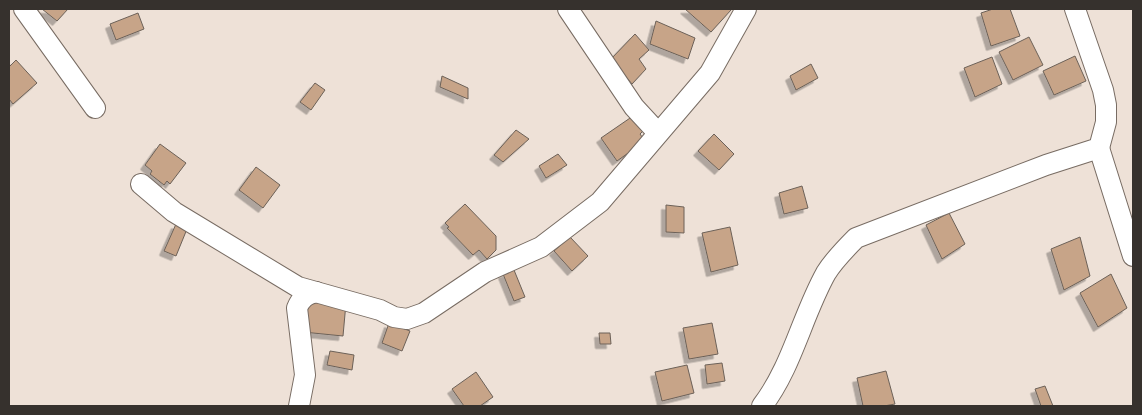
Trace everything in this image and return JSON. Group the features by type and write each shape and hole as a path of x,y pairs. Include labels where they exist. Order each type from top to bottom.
{"street":[{"path":"24,9 95,108"},
{"path":"568,9 634,107 658,133"},
{"path":"141,184 174,212 298,287 380,310 394,317 407,319 424,313 485,272 540,247 600,202 710,73 746,9"},
{"path":"1075,9 1103,90 1106,105 1106,122 1099,148 1133,256"},
{"path":"762,406 783,370 826,274 839,255 856,238 1046,166 1099,148"},
{"path":"299,406 305,376 296,308 307,295 316,292"}],"building":[{"path":"42,9 68,9 57,21"},
{"path":"685,9 729,9 731,10 711,32"},
{"path":"993,9 1010,9 1020,36 991,46 981,13"},
{"path":"138,13 144,29 116,40 110,24"},
{"path":"656,21 695,38 688,59 650,44"},
{"path":"635,34 649,50 639,59 646,69 632,84 611,59"},
{"path":"1029,37 1043,65 1013,80 999,52"},
{"path":"1075,56 1086,81 1054,95 1043,71"},
{"path":"992,57 1002,84 975,97 964,68"},
{"path":"16,60 37,83 13,104 9,99 9,67"},
{"path":"811,64 818,78 796,90 790,76"},
{"path":"442,76 468,88 468,99 440,87"},
{"path":"315,83 325,90 311,110 300,102"},
{"path":"633,116 643,131 640,134 645,141 617,161 601,138"},
{"path":"516,130 529,139 503,162 494,155"},
{"path":"714,134 734,154 719,170 698,151"},
{"path":"160,144 186,163 170,184 167,181 164,185 150,174 152,171 145,165"},
{"path":"558,154 567,165 546,178 539,166"},
{"path":"256,167 280,185 263,208 239,190"},
{"path":"802,186 808,208 784,214 779,193"},
{"path":"465,204 496,236 496,250 487,259 479,250 473,255 447,228 449,227 445,223"},
{"path":"666,205 684,207 684,233 666,232"},
{"path":"949,213 965,244 942,259 926,225"},
{"path":"176,224 187,229 176,256 164,251"},
{"path":"730,227 738,265 711,272 702,233"},
{"path":"570,237 588,256 572,271 554,251"},
{"path":"1080,237 1090,276 1064,290 1051,249"},
{"path":"514,270 525,297 514,301 503,274"},
{"path":"1111,274 1127,308 1098,327 1080,293"},
{"path":"305,300 346,303 343,336 303,332"},
{"path":"389,323 410,331 402,351 382,343"},
{"path":"712,323 718,354 689,359 683,328"},
{"path":"599,333 610,333 611,344 600,344"},
{"path":"330,351 354,355 352,370 327,365"},
{"path":"722,363 725,381 707,384 705,365"},
{"path":"687,365 694,393 662,401 655,372"},
{"path":"886,371 895,404 863,406 857,378"},
{"path":"476,372 493,397 480,406 464,406 452,389"},
{"path":"1045,386 1053,406 1041,406 1035,389"}]}
